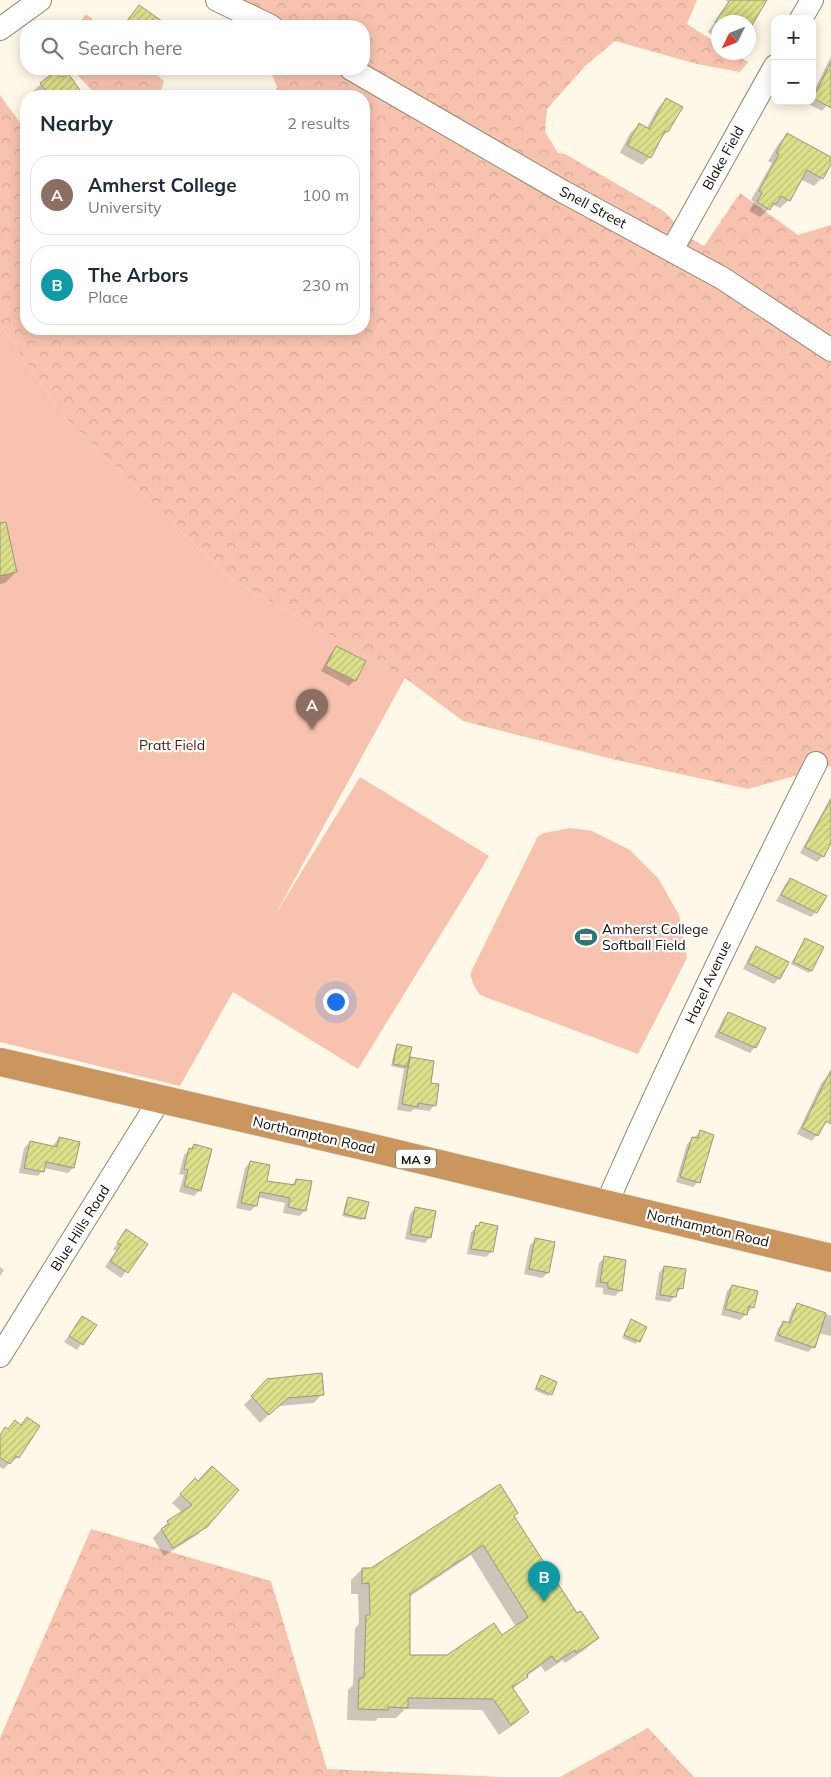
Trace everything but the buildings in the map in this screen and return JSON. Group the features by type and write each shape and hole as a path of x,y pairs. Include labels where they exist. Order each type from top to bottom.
{"highway":[{"name":"Northampton Road","path":"0,1062 831,1258"}],"street":[{"path":"0,29 40,0"},
{"path":"218,0 259,20"},
{"path":"803,15 812,0"},
{"name":"Blake Field","path":"672,250 771,73"},
{"name":"Snell Street","path":"362,75 562,191 729,283 831,350"},
{"name":"Hazel Avenue","path":"606,1205 725,946 816,763"},
{"name":"Blue Hills Road","path":"0,1356 160,1099"}],"green space":[{"path":"236,0 697,0 687,24 711,39 711,60 744,60 748,62 740,72 697,64 615,41 585,66 547,109 545,132 558,153 565,154 665,212 686,236 704,246 740,193 798,235 831,225 831,766 748,789 612,759 463,721 405,678 229,578 63,416 0,324 0,95 20,123 20,335 370,335 370,90 276,90 277,87 272,75 370,75 370,20 248,20"},
{"path":"86,14 93,20 82,20"},
{"path":"78,75 157,75 164,81 161,90 91,90"},
{"name":"Pratt Field","path":"0,324 63,416 229,578 405,678 275,915 360,777 489,856 358,1069 233,992 180,1086 0,1042"},
{"name":"Amherst College Softball Field","path":"570,828 592,831 630,850 658,878 679,915 687,958 638,1054 480,995 474,986 470,974 538,836"},
{"path":"91,1529 271,1581 327,1769 502,1777 0,1777 0,1738"},
{"path":"648,1728 694,1777 560,1777"}],"place":[{"name":"Amherst College","path":"312,730"},
{"name":"Amherst College Softball Field","path":"586,937"},
{"name":"The Arbors","path":"544,1602"}]}
